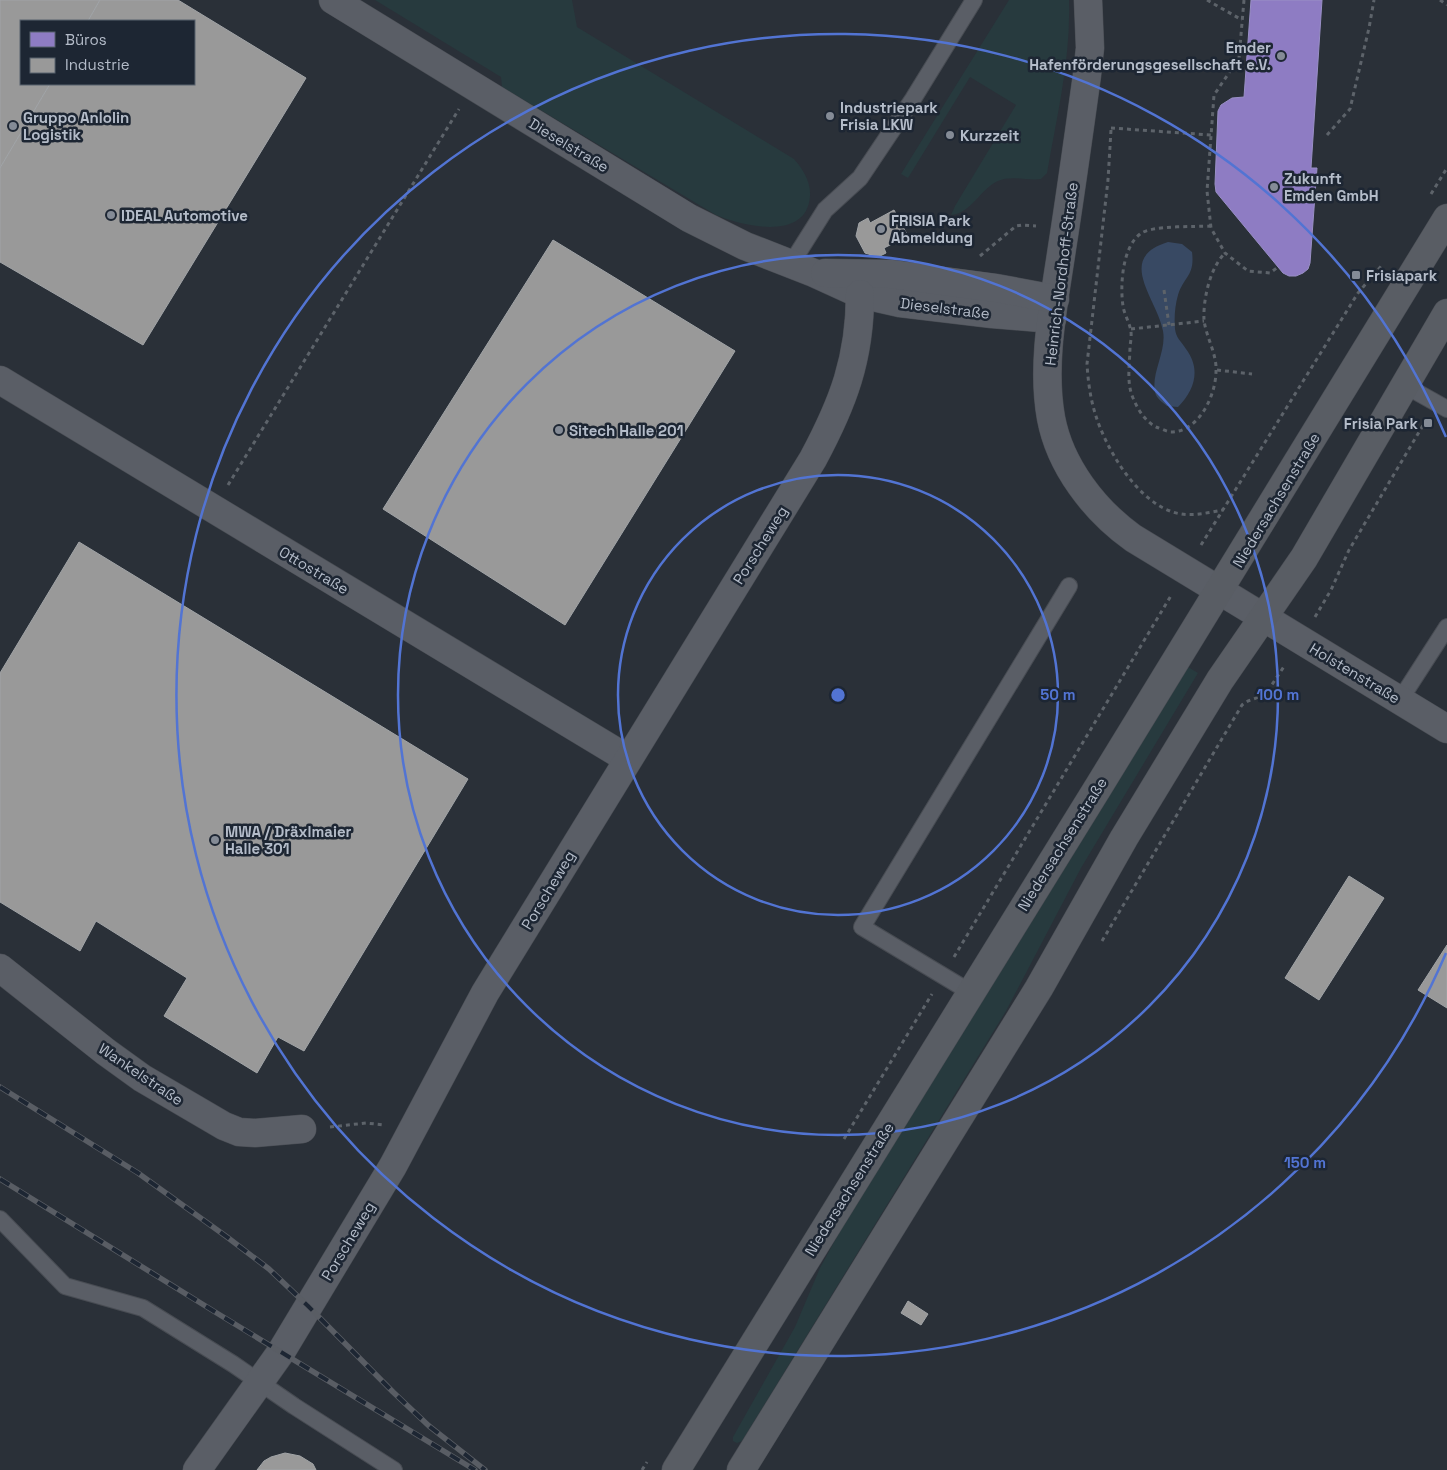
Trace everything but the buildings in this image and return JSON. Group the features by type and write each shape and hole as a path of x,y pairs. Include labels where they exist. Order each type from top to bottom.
{"main road":[{"name":"Niedersachsenstraße","path":"676,1470 970,992 1220,591 1447,218"},
{"path":"741,1470 1039,988 1124,838 1220,680 1304,558 1447,313"}],"street":[{"name":"Dieselstraße","path":"333,0 689,218 744,246 802,268 860,294 900,303 992,314 1053,309"},
{"name":"Heinrich-Nordhoff-Straße","path":"1088,0 1090,48 1087,76 1053,309 1048,376 1052,420 1065,457 1077,479 1092,499 1121,529 1264,617"},
{"name":"Dieselstraße","path":"802,268 891,274 996,288 1053,309"},
{"name":"Porscheweg","path":"196,1470 281,1352 408,1137 485,993 813,459 843,398 852,367 858,329 860,294"},
{"name":"Ottostraße","path":"0,380 628,759"},
{"name":"Holstenstraße","path":"1264,617 1447,729"},
{"name":"Wankelstraße","path":"0,968 142,1078 224,1126 239,1132 254,1133 302,1129"}],"lane":[{"path":"802,268 816,224 826,210 860,178 913,99 974,0"},
{"path":"1406,386 1441,406"},
{"path":"970,992 862,927 1069,586"},
{"path":"1400,700 1447,627"},
{"path":"0,1219 65,1286 143,1308 394,1470"}],"path":[{"path":"1207,0 1242,20"},
{"path":"1244,0 1239,58 1214,95 1207,191 1210,226 1225,253 1248,271 1270,272 1278,267"},
{"path":"1327,135 1350,109 1374,0"},
{"path":"1440,0 1447,5"},
{"path":"213,509 473,87"},
{"path":"1111,120 1108,180 1087,364 1088,381 1095,413 1116,459 1138,488 1149,498 1170,511 1188,515 1223,510 1358,293 1384,264"},
{"path":"1111,128 1211,135"},
{"path":"1427,200 1447,168"},
{"path":"975,260 1016,226 1026,225 1102,234"},
{"path":"1210,226 1155,229 1140,234 1128,250 1122,275 1123,306 1131,329 1129,377 1132,397 1142,415 1154,426 1170,432 1190,427 1204,411 1214,390 1217,370 1204,320 1212,274 1220,258 1225,253"},
{"path":"1164,290 1169,325"},
{"path":"1131,329 1204,320"},
{"path":"1217,370 1252,374"},
{"path":"1251,698 1264,695 1267,692 1301,640 1331,590 1349,550 1441,406"},
{"path":"839,1146 1147,636"},
{"path":"302,1129 366,1123 387,1126 408,1137"},
{"path":"642,1470 647,1462"}],"green space":[{"path":"375,0 572,0 577,27 794,159 808,181 810,196 806,210 798,220 786,225 772,227 741,223 716,215 502,87 501,77"},
{"path":"1009,0 1069,0 1066,65 1047,173 1041,179 1008,178 998,181 986,189 970,206 958,214 951,215 1016,105 970,77 908,178 901,174"},
{"path":"1188,667 1198,673 1081,868 1006,1011 742,1441 737,1443 733,1441 733,1437 795,1327 820,1268 845,1222"}],"water":[{"path":"1168,242 1182,244 1192,252 1193,260 1190,271 1178,295 1175,307 1175,329 1176,335 1191,357 1195,372 1189,394 1178,407 1167,406 1156,395 1154,388 1164,339 1159,318 1143,280 1142,268 1144,258 1152,249"}],"railway":[{"path":"0,1087 138,1173 269,1269 429,1426 485,1470"},
{"path":"0,1179 475,1470"}],"place":[{"name":"Emder Hafenförderungsgesellschaft e.V.","path":"1281,56"},
{"name":"Industriepark Frisia LKW","path":"830,116"},
{"name":"Gruppo Anlolin Logistik","path":"13,126"},
{"name":"Kurzzeit","path":"950,135"},
{"name":"Zukunft Emden GmbH","path":"1274,187"},
{"name":"IDEAL Automotive","path":"111,215"},
{"name":"FRISIA Park Abmeldung","path":"881,229"},
{"name":"Frisiapark","path":"1356,275"},
{"name":"Frisia Park","path":"1428,423"},
{"name":"Sitech Halle 201","path":"559,430"},
{"name":"MWA / Dräxlmaier Halle 301","path":"215,840"}]}
